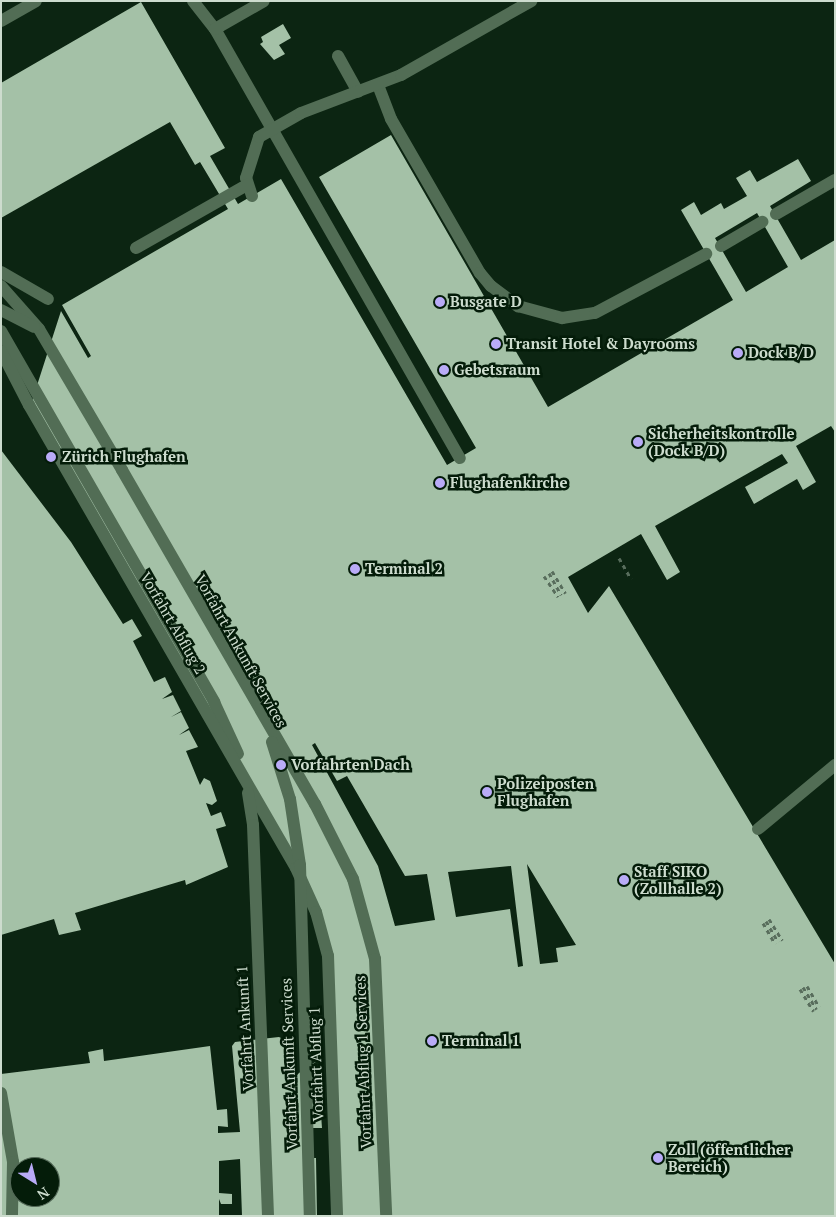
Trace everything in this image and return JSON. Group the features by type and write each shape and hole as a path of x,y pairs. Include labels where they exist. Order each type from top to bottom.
{"lane":[{"path":"1,21 36,1"},
{"path":"193,1 215,29 460,458"},
{"path":"215,29 264,1"},
{"path":"136,248 249,190 246,174 259,137 301,113 378,85 531,1"},
{"path":"338,56 358,92"},
{"path":"378,85 391,119 480,273 491,286 518,306 562,318 596,314 706,254"},
{"path":"776,214 835,180"},
{"path":"720,246 762,222"},
{"path":"1,272 48,299"},
{"path":"1,286 39,329"},
{"path":"1,299 39,329"},
{"path":"1,309 25,318"},
{"name":"Vorfahrt Ankunft Services","path":"1,309 48,339 256,705 278,757 294,816 300,865 310,1216"},
{"name":"Vorfahrt Abflug 1 Services","path":"39,329 315,804 363,908 377,978 386,1216"},
{"name":"Vorfahrt Ankunft 1","path":"1,331 224,722 246,781 254,839 268,1216"},
{"name":"Vorfahrt Abflug 2","path":"1,351 28,405 296,868 316,912"},
{"path":"758,829 835,765"},
{"name":"Vorfahrt Abflug 1","path":"316,912 328,956 337,1216"},
{"path":"1,1093 13,1162 12,1216"}],"path":[{"path":"619,558 631,579"},
{"path":"544,576 561,595 550,572"},
{"path":"766,921 779,942 766,921"},
{"path":"803,988 816,1009"}],"building":[{"path":"141,2 225,148 210,156 238,204 281,179 447,465 476,448 319,177 391,135 548,407 733,300 681,210 694,202 701,215 721,203 724,209 747,196 736,178 750,170 757,182 798,159 811,181 770,206 801,260 835,240 835,432 831,426 796,446 816,482 803,490 797,479 754,504 745,487 788,463 782,454 655,526 680,572 667,580 641,534 568,577 588,613 609,586 835,964 835,1216 339,1216 321,921 31,404 61,311 88,358 91,356 62,305 228,209 200,162 195,165 170,122 1,218 1,83","holes":["757,213 788,267 746,292 715,238","315,743 337,781 347,776 405,876 427,874 435,920 395,926 378,866 312,745","527,864 576,945 556,948 558,962 540,964","511,866 523,966 518,967 510,909 456,917 448,872"]},
{"path":"283,24 291,38 279,45 285,54 274,60 260,44 263,42 261,37"},
{"path":"1,450 71,542 123,624 132,619 142,636 133,641 154,682 165,677 172,692 162,699 173,695 181,711 171,717 181,712 189,728 179,735 189,730 198,747 186,751 200,785 204,778 210,781 217,801 212,805 206,803 211,816 221,812 226,826 216,829 228,867 186,885 185,880 75,913 81,930 59,935 54,919 1,935"},
{"path":"279,1037 283,1039 288,1085 299,1073 318,1060 313,1064 314,1114 321,1114 322,1128 307,1128 308,1158 316,1158 317,1216 242,1216 240,1159 219,1161 219,1193 232,1194 232,1204 221,1204 219,1199 219,1216 1,1216 1,1074 90,1063 88,1052 103,1049 104,1061 210,1046 217,1110 227,1109 228,1127 218,1126 218,1133 240,1132 232,1046 235,1042"}],"place":[{"name":"Busgate D","path":"440,302"},
{"name":"Transit Hotel & Dayrooms","path":"496,344"},
{"name":"Dock B/D","path":"738,353"},
{"name":"Gebetsraum","path":"444,370"},
{"name":"Sicherheitskontrolle (Dock B/D)","path":"638,442"},
{"name":"Zürich Flughafen","path":"51,457"},
{"name":"Flughafenkirche","path":"440,483"},
{"name":"Terminal 2","path":"355,569"},
{"name":"Vorfahrten Dach","path":"281,765"},
{"name":"Polizeiposten Flughafen","path":"487,792"},
{"name":"Staff SIKO (Zollhalle 2)","path":"624,880"},
{"name":"Terminal 1","path":"432,1041"},
{"name":"Zoll (öffentlicher Bereich)","path":"658,1158"}]}
